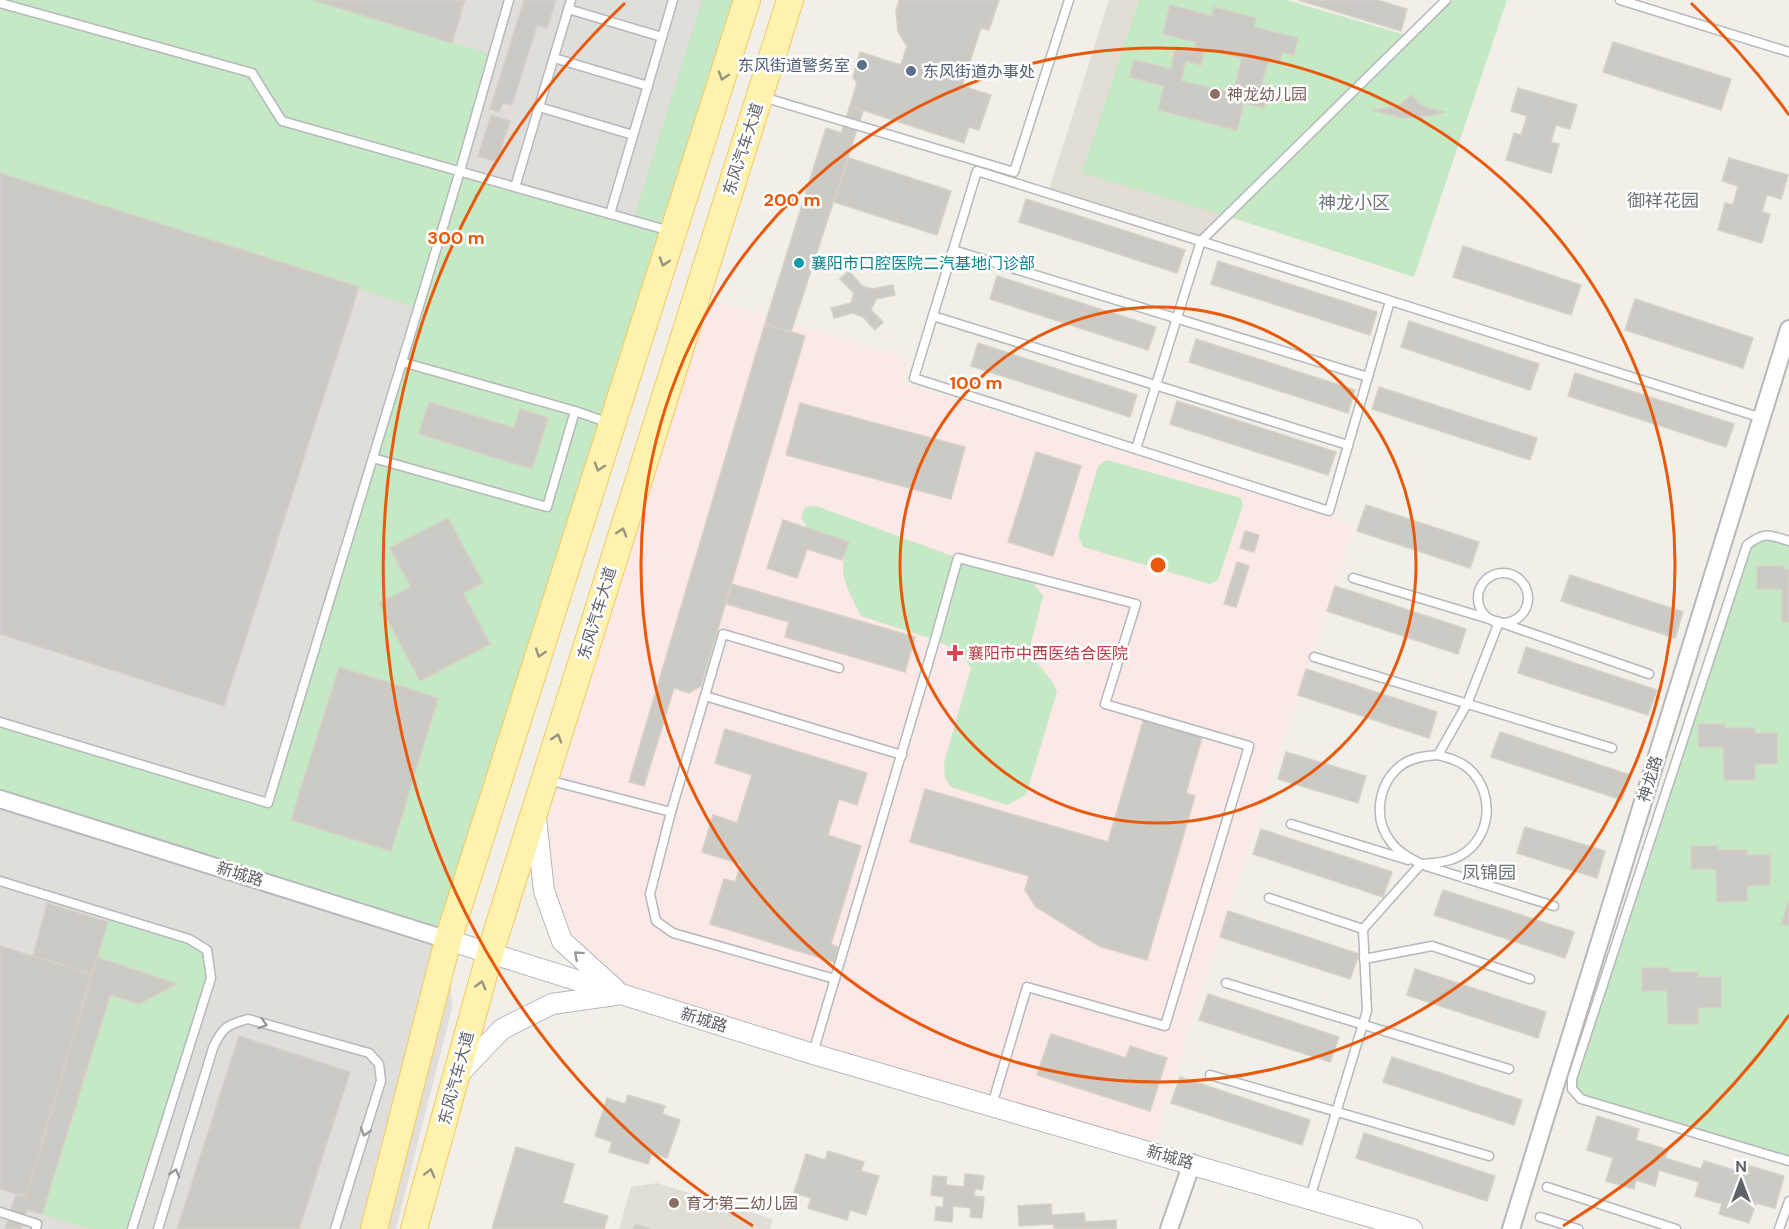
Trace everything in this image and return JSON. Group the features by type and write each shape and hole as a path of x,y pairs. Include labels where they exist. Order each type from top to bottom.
{"main road":[{"path":"374,1229 448,940 747,0"},
{"name":"东风汽车大道","path":"414,1229 490,953 790,0"}],"street":[{"name":"神龙路","path":"1511,1229 1789,329"},
{"name":"新城路","path":"0,799 813,1054 1412,1229"},
{"path":"535,810 543,891 562,941 622,994"},
{"path":"456,1077 502,1029 552,1004 622,994"},
{"path":"1169,1229 1192,1163"}],"lane":[{"path":"0,722 267,803 460,171 509,0"},
{"path":"515,187 571,0"},
{"path":"610,214 673,0"},
{"path":"760,96 1014,172 1069,0"},
{"path":"1136,449 1201,241 1446,0"},
{"path":"1620,0 1789,52"},
{"path":"0,3 252,73 282,121 674,232"},
{"path":"568,9 662,37"},
{"path":"554,58 648,86"},
{"path":"539,107 633,135"},
{"path":"1390,301 1329,512 914,378 977,171 1762,418"},
{"path":"953,250 1368,376"},
{"path":"933,316 1348,445"},
{"path":"402,362 575,411 612,424"},
{"path":"373,458 547,507 575,411"},
{"path":"1789,541 1772,536 1759,536 1748,545 1572,1079 1572,1089 1581,1099 1789,1161"},
{"path":"813,1054 958,558 1136,604 1105,704 1249,746 1165,1026 1027,987 992,1106"},
{"path":"1505,573 1520,579 1528,601 1525,609 1514,620 1498,622 1484,614 1478,599 1482,583 1489,577 1505,573"},
{"path":"1353,578 1498,622 1649,674"},
{"path":"1438,755 1467,704 1498,622"},
{"path":"835,979 674,933 656,921 650,894 670,812 723,634 839,668"},
{"path":"1314,657 1612,748"},
{"path":"705,696 902,755"},
{"path":"1438,755 1467,766 1477,778 1485,792 1487,808 1485,824 1478,839 1467,851 1454,859 1420,864 1404,855 1391,843 1382,827 1379,810 1382,792 1390,776 1404,764 1420,756 1438,755"},
{"path":"544,779 670,812"},
{"path":"1291,824 1554,906"},
{"path":"1310,1199 1367,1011 1363,929 1420,864"},
{"path":"0,881 189,939 207,950 211,978 132,1229"},
{"path":"1269,898 1363,929"},
{"path":"1364,959 1432,946 1530,979"},
{"path":"1226,983 1509,1069"},
{"path":"158,1229 213,1048 221,1031 232,1023 248,1019 369,1053 379,1065 381,1081 335,1229"},
{"path":"1210,1075 1489,1156"},
{"path":"1547,1186 1676,1229"},
{"path":"1779,1229 1789,1200"},
{"path":"0,1212 37,1224 36,1229"},
{"path":"1540,1217 1578,1229"}],"shaded area":[{"path":"0,0 747,0 448,940 452,1008 396,1229 0,1229"},
{"name":"神龙幼儿园","path":"1109,0 1286,0 1409,36 1201,241 1048,193"},
{"name":"襄阳市中西医结合医院","path":"710,300 908,358 902,383 1353,524 1150,1151 622,994 562,941 540,854 559,783"},
{"name":"育才第二幼儿园","path":"657,1183 773,1219 770,1229 619,1229 631,1187"}],"green space":[{"path":"0,0 313,0 493,55 461,171 633,220 702,0 747,0 448,940 0,799 0,722 268,803 418,308 0,173"},
{"path":"1139,0 1286,0 1409,36 1446,0 1507,0 1414,277 1227,216 1082,173"},
{"path":"1107,460 1241,498 1243,505 1218,580 1210,584 1083,547 1078,536 1098,466"},
{"path":"816,506 958,558 1008,571 1033,582 1043,596 1029,652 1053,683 1057,692 1026,795 1007,805 951,787 945,778 944,763 971,668 961,652 935,640 861,616 847,588 843,572 848,542 807,528 801,518 805,507"},
{"path":"1759,536 1789,541 1789,1162 1581,1099 1572,1089 1747,545"},
{"path":"110,915 189,939 207,950 211,978 132,1229 90,1229 42,1214 110,995 177,984 97,957"}],"building":[{"path":"313,0 465,0 452,43"},
{"path":"524,0 556,0 547,28 537,25 512,105 503,103 499,112 490,109"},
{"name":"东风街道办事处","path":"899,0 999,0 989,30 981,28 962,86 991,95 979,130 969,127 964,143 850,106 857,83 853,77 860,52 901,65 907,46 898,32 896,11"},
{"path":"1298,0 1377,0 1407,9 1401,31"},
{"path":"1170,5 1212,16 1214,7 1256,18 1254,27 1298,38 1294,55 1282,52 1280,61 1269,58 1262,83 1270,85 1264,108 1244,103 1237,130 1158,110 1164,86 1129,77 1134,60 1171,69 1176,47 1194,51 1196,42 1163,34","holes":["1204,49 1242,58 1233,93 1181,81 1186,61 1201,65"]},
{"path":"1613,42 1731,79 1721,110 1603,72"},
{"path":"1518,88 1577,105 1570,129 1556,125 1551,142 1559,144 1551,173 1506,160 1514,133 1521,135 1527,116 1511,111"},
{"path":"1412,95 1418,103 1427,108 1446,112 1403,118 1371,110 1397,107"},
{"name":"襄阳市口腔医院二汽基地门诊部","path":"850,106 863,111 791,332 765,324 826,128 841,133"},
{"path":"491,115 510,121 497,162 478,156"},
{"path":"849,158 951,191 937,235 834,202"},
{"path":"1729,158 1788,175 1781,199 1767,195 1762,212 1770,214 1762,243 1718,230 1725,203 1733,205 1738,186 1722,181"},
{"path":"0,173 359,287 224,706 0,634"},
{"path":"1026,199 1185,250 1177,273 1019,222"},
{"path":"1463,246 1581,285 1571,315 1453,277"},
{"path":"1218,261 1377,312 1370,335 1211,284"},
{"path":"849,271 862,286 872,289 893,285 895,295 876,299 871,310 883,322 875,330 863,317 853,313 834,318 831,308 851,303 854,293 840,279"},
{"path":"997,276 1156,327 1148,350 990,299"},
{"path":"1635,299 1753,338 1743,368 1625,330"},
{"path":"1409,321 1539,364 1530,390 1401,347"},
{"path":"765,324 805,336 701,686 689,693 674,688 644,786 629,782"},
{"path":"1196,339 1355,390 1348,413 1189,362"},
{"path":"978,343 1137,395 1130,417 971,366"},
{"path":"1575,373 1734,424 1726,447 1568,396"},
{"path":"1379,387 1537,438 1530,460 1372,409"},
{"path":"1177,401 1336,452 1328,475 1170,424"},
{"path":"429,402 514,428 520,409 548,418 532,469 419,434"},
{"path":"800,403 965,447 951,499 786,455"},
{"path":"1036,452 1081,466 1053,556 1008,542"},
{"path":"1366,505 1479,542 1470,568 1357,531"},
{"path":"448,518 483,583 463,593 490,644 420,681 379,603 411,587 390,548"},
{"path":"783,520 849,542 842,560 807,549 797,578 767,568"},
{"path":"1245,531 1259,535 1254,552 1240,548"},
{"path":"1237,562 1249,566 1236,607 1224,604"},
{"path":"1757,566 1784,566 1784,570 1789,570 1789,622 1782,622 1782,589 1757,589"},
{"path":"1570,575 1683,612 1675,638 1561,601"},
{"path":"732,584 915,637 905,672 785,637 789,622 726,604"},
{"path":"1335,586 1466,629 1458,654 1327,611"},
{"path":"1526,647 1657,690 1648,715 1518,673"},
{"path":"339,667 438,698 391,851 291,820"},
{"path":"1306,669 1437,712 1429,738 1298,695"},
{"path":"1144,718 1203,734 1186,793 1195,796 1147,960 1099,946 1036,907 1025,890 1029,876 910,842 925,789 1108,842"},
{"path":"1698,724 1725,724 1725,728 1755,728 1755,733 1777,733 1777,764 1755,764 1755,780 1724,780 1723,747 1699,747"},
{"path":"725,729 867,773 857,805 839,799 828,835 861,846 831,944 838,947 834,962 710,924 724,879 735,882 741,864 702,852 713,815 737,823 752,775 715,763"},
{"path":"1500,732 1630,775 1622,800 1491,757"},
{"path":"1286,752 1366,776 1358,803 1278,779"},
{"path":"1525,827 1605,851 1597,878 1517,853"},
{"path":"1261,829 1392,872 1383,897 1253,854"},
{"path":"1691,846 1718,846 1718,850 1747,850 1747,855 1770,855 1770,885 1747,886 1747,901 1717,902 1716,869 1691,869"},
{"path":"1443,890 1574,932 1565,958 1434,915"},
{"path":"1789,900 1789,926 1781,924"},
{"path":"47,903 108,922 92,974 33,956"},
{"path":"1228,911 1359,954 1350,979 1220,937"},
{"path":"0,946 92,974 26,1197 0,1189"},
{"path":"97,957 177,984 139,1004 110,995 42,1214 27,1210 21,1229 5,1229 16,1194 26,1197"},
{"path":"1642,968 1669,968 1669,972 1698,972 1698,977 1721,977 1721,1007 1698,1008 1699,1024 1668,1024 1667,991 1642,991"},
{"path":"1415,969 1546,1012 1538,1038 1407,995"},
{"path":"1208,994 1339,1037 1330,1062 1199,1020"},
{"path":"1051,1034 1126,1058 1130,1046 1167,1058 1150,1111 1037,1075"},
{"path":"239,1036 350,1072 299,1229 177,1229"},
{"path":"1392,1057 1522,1100 1514,1125 1383,1082"},
{"path":"1180,1077 1310,1120 1302,1145 1171,1103"},
{"path":"628,1095 665,1106 662,1114 680,1120 667,1158 652,1153 648,1164 609,1152 612,1142 595,1136 607,1098 625,1104"},
{"path":"1597,1116 1639,1129 1636,1140 1668,1150 1665,1158 1701,1169 1704,1161 1741,1172 1743,1164 1784,1176 1775,1208 1756,1203 1749,1223 1719,1214 1722,1204 1695,1196 1699,1182 1659,1170 1655,1186 1636,1180 1634,1189 1606,1181 1613,1158 1587,1150"},
{"path":"1364,1133 1495,1176 1487,1201 1356,1158"},
{"path":"516,1147 574,1164 563,1203 608,1216 604,1229 492,1229"},
{"path":"828,1151 864,1162 861,1171 879,1176 866,1215 850,1210 847,1220 808,1208 811,1198 794,1193 806,1154 825,1160"},
{"path":"965,1174 984,1176 982,1190 975,1189 974,1196 984,1197 982,1218 970,1217 971,1208 953,1206 952,1222 935,1220 936,1207 943,1207 944,1197 931,1195 933,1176 947,1177 946,1185 964,1187"},
{"path":"1051,1204 1052,1215 1084,1213 1085,1222 1116,1220 1116,1229 1054,1229 1054,1224 1019,1226 1018,1206"},
{"path":"635,1224 651,1229 633,1229"}],"place":[{"name":"东风街道警务室","path":"862,65"},
{"name":"东风街道办事处","path":"911,71"},
{"name":"神龙幼儿园","path":"1215,94"},
{"name":"襄阳市口腔医院二汽基地门诊部","path":"799,263"},
{"name":"襄阳市中西医结合医院","path":"955,653"},
{"name":"育才第二幼儿园","path":"674,1203"}],"district":[{"name":"御祥花园","path":"1663,201"},
{"name":"神龙小区","path":"1354,203"},
{"name":"凤锦园","path":"1489,873"}]}
